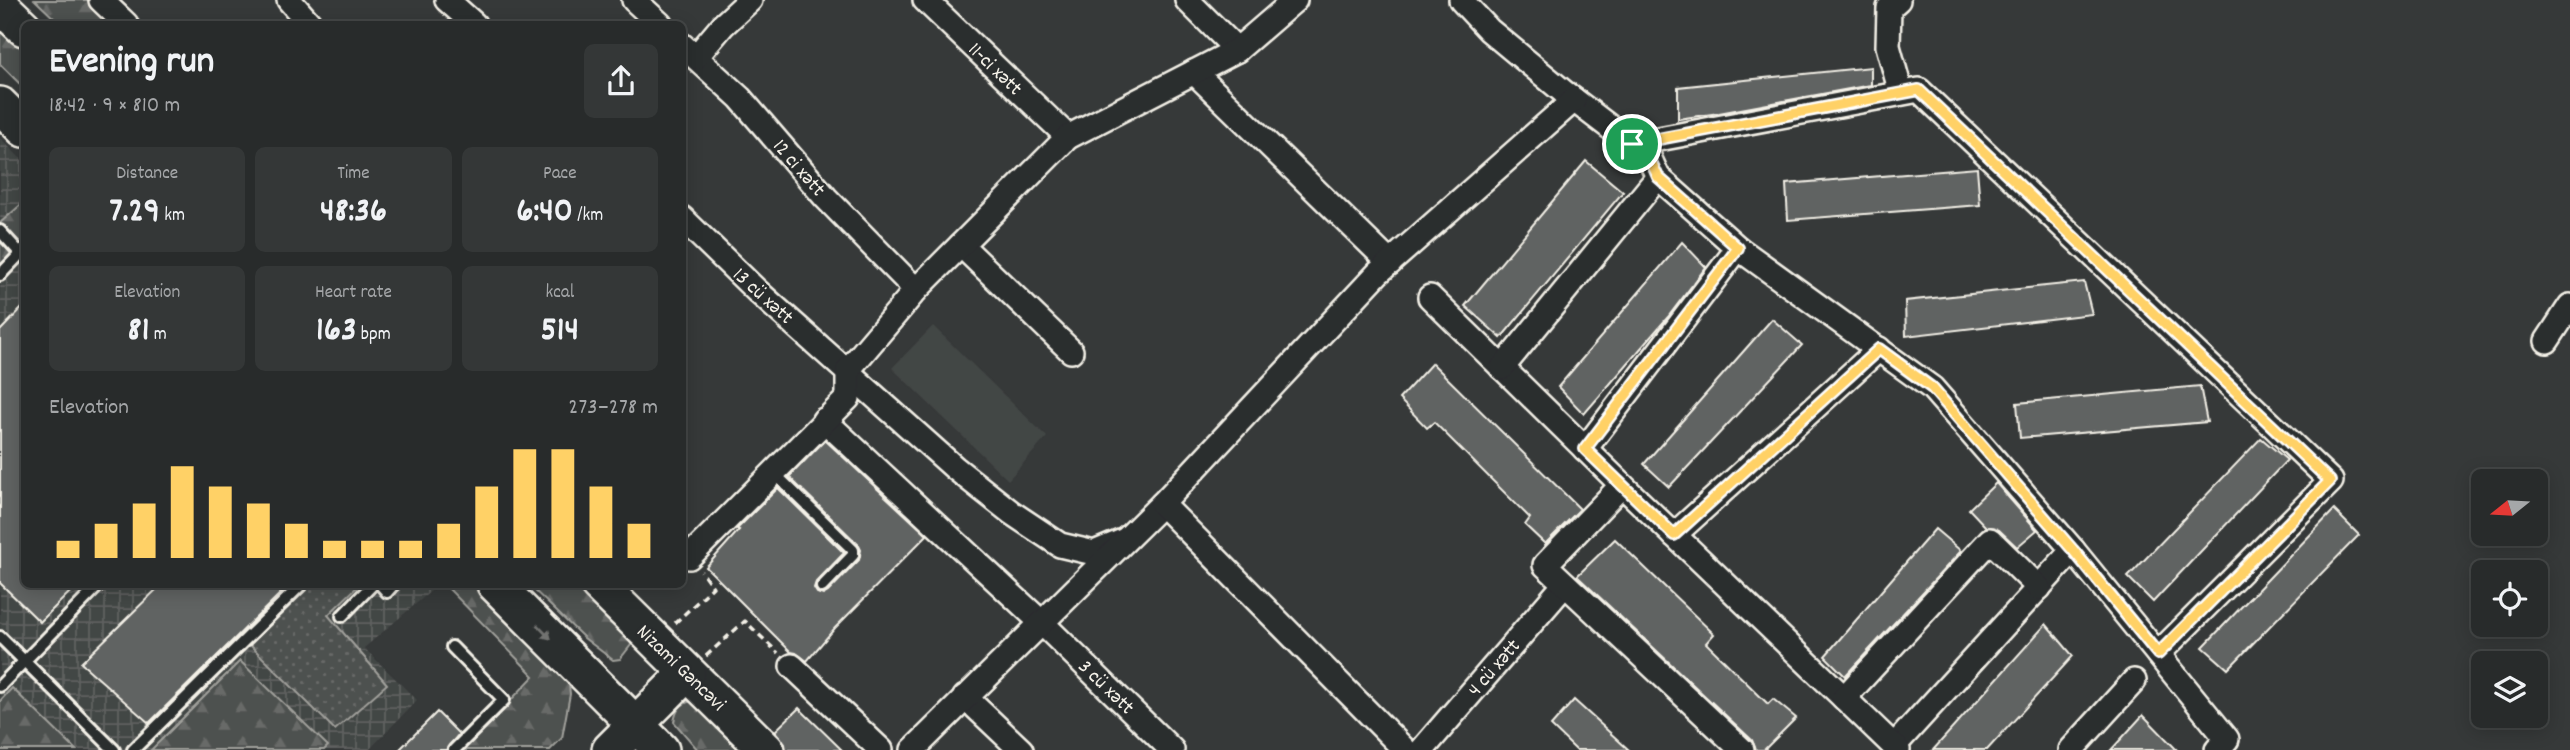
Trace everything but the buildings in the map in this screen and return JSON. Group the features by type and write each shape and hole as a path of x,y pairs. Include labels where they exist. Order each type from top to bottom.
{"main road":[{"path":"0,105 21,126"},
{"path":"499,588 662,750"},
{"name":"Nizami Gəncəvi","path":"602,588 766,750"},
{"path":"610,750 687,673"}],"street":[{"path":"101,0 123,21"},
{"path":"289,0 307,21"},
{"path":"447,0 471,21"},
{"path":"634,0 657,21"},
{"path":"689,51 750,0"},
{"name":"11-ci xətt","path":"925,0 1068,137"},
{"path":"1188,0 1237,50"},
{"path":"690,557 848,398 848,370 916,290 1068,137 1237,50 1295,0"},
{"path":"1461,0 1489,30 1649,157 1658,177 1738,248 1932,388 2073,550 2227,739 2217,750"},
{"path":"1898,0 1889,8 1888,46 1901,93"},
{"name":"12 ci xətt","path":"689,51 740,97 826,198 916,290"},
{"path":"1195,72 1390,263"},
{"path":"1632,144 1919,90 2330,481 2158,654"},
{"path":"913,750 1162,504 1390,263 1574,100"},
{"path":"1502,368 1658,177"},
{"name":"13 cü xətt","path":"686,222 757,291 955,468 1012,513 1060,545 1094,552 1125,540"},
{"path":"961,245 1072,351"},
{"path":"1585,449 1738,248"},
{"path":"1430,297 1896,748 2073,550"},
{"path":"2547,341 2570,306"},
{"path":"1674,535 1879,349"},
{"name":"3 cü xətt","path":"824,420 1042,623 1172,750"},
{"path":"1622,485 1545,565 1742,750"},
{"path":"1162,504 1405,750"},
{"path":"1844,698 1990,540 2039,588"},
{"name":"4 cü xətt","path":"1422,750 1565,584"},
{"path":"792,666 881,750"},
{"path":"2071,750 2134,681"},
{"path":"965,697 1021,750"}],"lane":[{"path":"0,231 21,250"},
{"path":"0,275 21,254"},
{"path":"773,472 853,550 853,555 822,587"},
{"path":"0,686 96,588"},
{"path":"138,749 298,588"},
{"path":"342,616 369,588"},
{"path":"0,637 114,750"},
{"path":"452,647 504,700 454,750"}],"path":[{"path":"656,642 713,587 690,557"},
{"path":"687,673 744,621 792,666"}],"shaded area":[{"path":"0,138 21,159 21,588 434,588 364,648 417,700 369,750 0,750"},
{"path":"933,326 1047,437 1008,480 892,368"}],"green space":[{"path":"35,0 89,0 111,21 57,21"},
{"path":"0,23 21,35 21,85 0,64"},
{"path":"21,205 21,257 0,270 0,223"},
{"path":"301,588 356,588 328,615 387,684 335,730 249,644"},
{"path":"448,588 485,588 567,667 570,694 562,738 550,750 463,750 534,676"},
{"path":"532,588 586,588 630,637 631,645 620,659 613,660 584,638"},
{"path":"240,661 328,746 324,750 151,750"},
{"path":"12,688 76,750 0,750 0,701"},
{"path":"691,701 750,750 698,750 674,722 679,708"}],"route":[{"path":"1919,90 2330,481 2158,654 2073,550 1932,388 1879,349 1674,535 1585,449 1738,248 1658,177 1649,157 1632,144 1919,90"}]}
